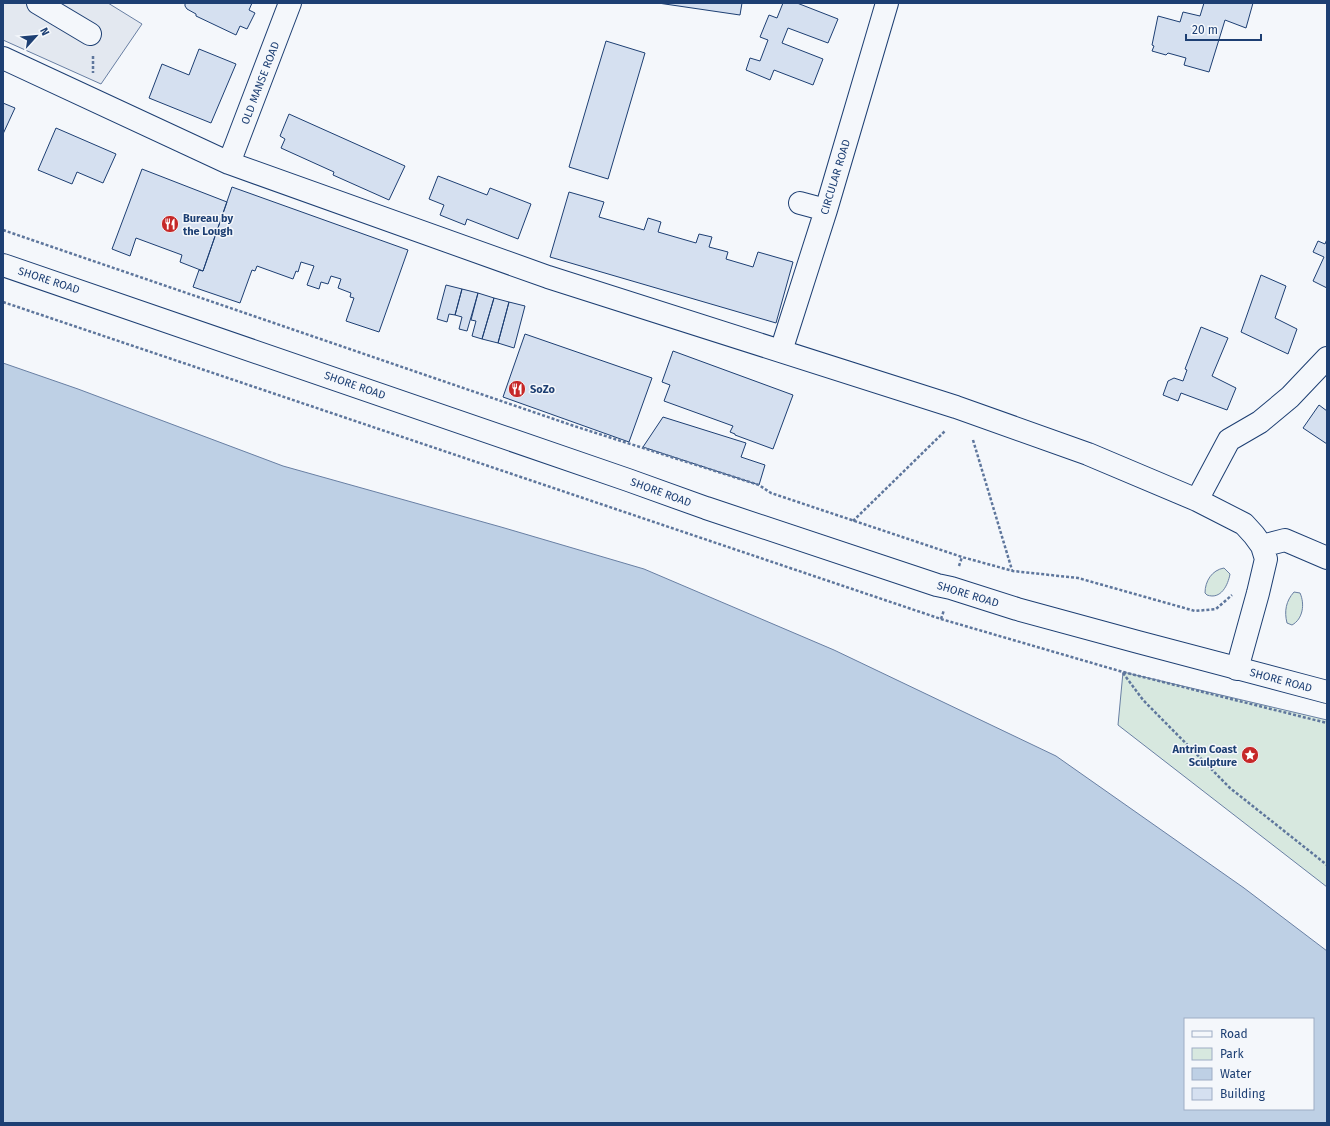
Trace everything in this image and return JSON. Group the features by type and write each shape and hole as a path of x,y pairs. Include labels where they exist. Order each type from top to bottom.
{"main road":[{"path":"38,3 90,34"},
{"name":"OLD MANSE ROAD","path":"229,163 290,3"},
{"name":"CIRCULAR ROAD","path":"781,351 826,210 887,3"},
{"path":"3,58 229,163 548,277 956,407 1088,454 1197,500 1244,524 1254,534 1262,546 1266,559 1237,669"},
{"path":"800,203 826,210"},
{"name":"SHORE ROAD","path":"3,265 706,508 937,585 1017,609 1327,692"},
{"path":"1197,500 1229,440 1260,422 1290,397 1327,358"},
{"path":"1262,546 1285,540 1327,558"}],"path":[{"path":"89,98 92,87 94,67 90,34"},
{"path":"3,230 574,426 759,484 771,493 962,557 1012,570 1078,578 1196,611 1216,609 1236,591"},
{"path":"3,302 940,620 1123,672 1327,723"},
{"path":"853,521 945,431"},
{"path":"973,440 1012,570"},
{"path":"1123,672 1143,700 1230,788 1327,864"}],"green space":[{"path":"1224,568 1230,574 1226,587 1216,595 1207,595 1205,593 1205,589 1208,580 1216,571"},
{"path":"1294,592 1300,593 1303,606 1299,619 1292,625 1287,623 1286,610 1287,603"},
{"path":"1123,672 1327,720 1327,887 1118,725"}],"shaded area":[{"path":"3,3 108,3 142,24 101,84 3,40"}],"water":[{"path":"3,363 78,389 283,466 644,569 834,650 1056,756 1244,888 1327,951 1327,1123 3,1123"}],"building":[{"path":"185,3 252,3 249,10 255,13 247,29 240,26 236,35 196,16 196,14 187,9"},
{"path":"658,3 742,3 740,15"},
{"path":"783,3 797,3 838,19 828,43 788,28 782,43 823,59 813,85 774,70 770,80 746,70 750,58 760,61 768,40 760,37 769,15 777,18"},
{"path":"1204,3 1253,3 1246,28 1225,20 1209,72 1184,65 1186,58 1168,53 1166,55 1152,51 1158,16 1180,22 1183,12 1200,16"},
{"path":"606,41 645,53 608,179 569,167"},
{"path":"199,49 236,64 211,123 149,98 162,64 189,75"},
{"path":"3,103 15,108 3,134"},
{"path":"289,114 405,166 389,200 333,175 334,172 281,148 285,139 280,136"},
{"path":"56,128 116,154 103,183 77,172 72,184 38,170"},
{"name":"Bureau by the Lough","path":"142,169 227,202 203,271 180,262 182,255 136,238 130,256 112,249"},
{"path":"438,176 487,195 490,188 531,204 518,239 467,219 465,225 440,215 444,205 429,199"},
{"path":"232,187 408,250 379,332 346,321 354,298 350,297 351,293 338,288 341,279 331,276 328,284 321,282 319,289 307,285 314,266 301,262 298,272 296,271 293,279 257,266 255,271 252,270 240,303 193,287 199,270 203,271"},
{"path":"569,192 604,202 599,217 644,230 648,218 661,222 658,232 696,243 699,234 712,237 709,247 728,252 726,259 753,267 758,252 793,262 776,323 550,257"},
{"path":"1327,239 1327,288 1313,281 1324,257 1313,252 1318,241 1325,244"},
{"path":"1261,275 1286,286 1275,318 1297,329 1288,354 1241,332"},
{"path":"446,285 462,289 455,315 449,314 447,322 437,319"},
{"path":"462,289 478,293 467,331 459,329 462,317 455,315"},
{"path":"478,293 494,298 482,339 472,336 476,321 471,320"},
{"path":"494,298 509,302 498,343 482,339"},
{"path":"509,302 525,306 514,348 498,343"},
{"path":"1201,327 1228,338 1212,376 1236,388 1227,410 1181,393 1178,401 1163,395 1168,381 1174,378 1183,381 1187,370 1185,369"},
{"path":"525,334 652,378 629,442 503,397"},
{"path":"673,351 793,395 773,449 735,435 730,432 733,426 664,401 670,385 662,382"},
{"path":"1319,405 1327,411 1327,444 1303,428"},
{"path":"663,417 746,443 741,457 765,465 759,485 643,447"}],"place":[{"name":"Bureau by the Lough","path":"170,224"},
{"name":"SoZo","path":"517,389"},
{"name":"Antrim Coast Sculpture","path":"1250,755"}]}
